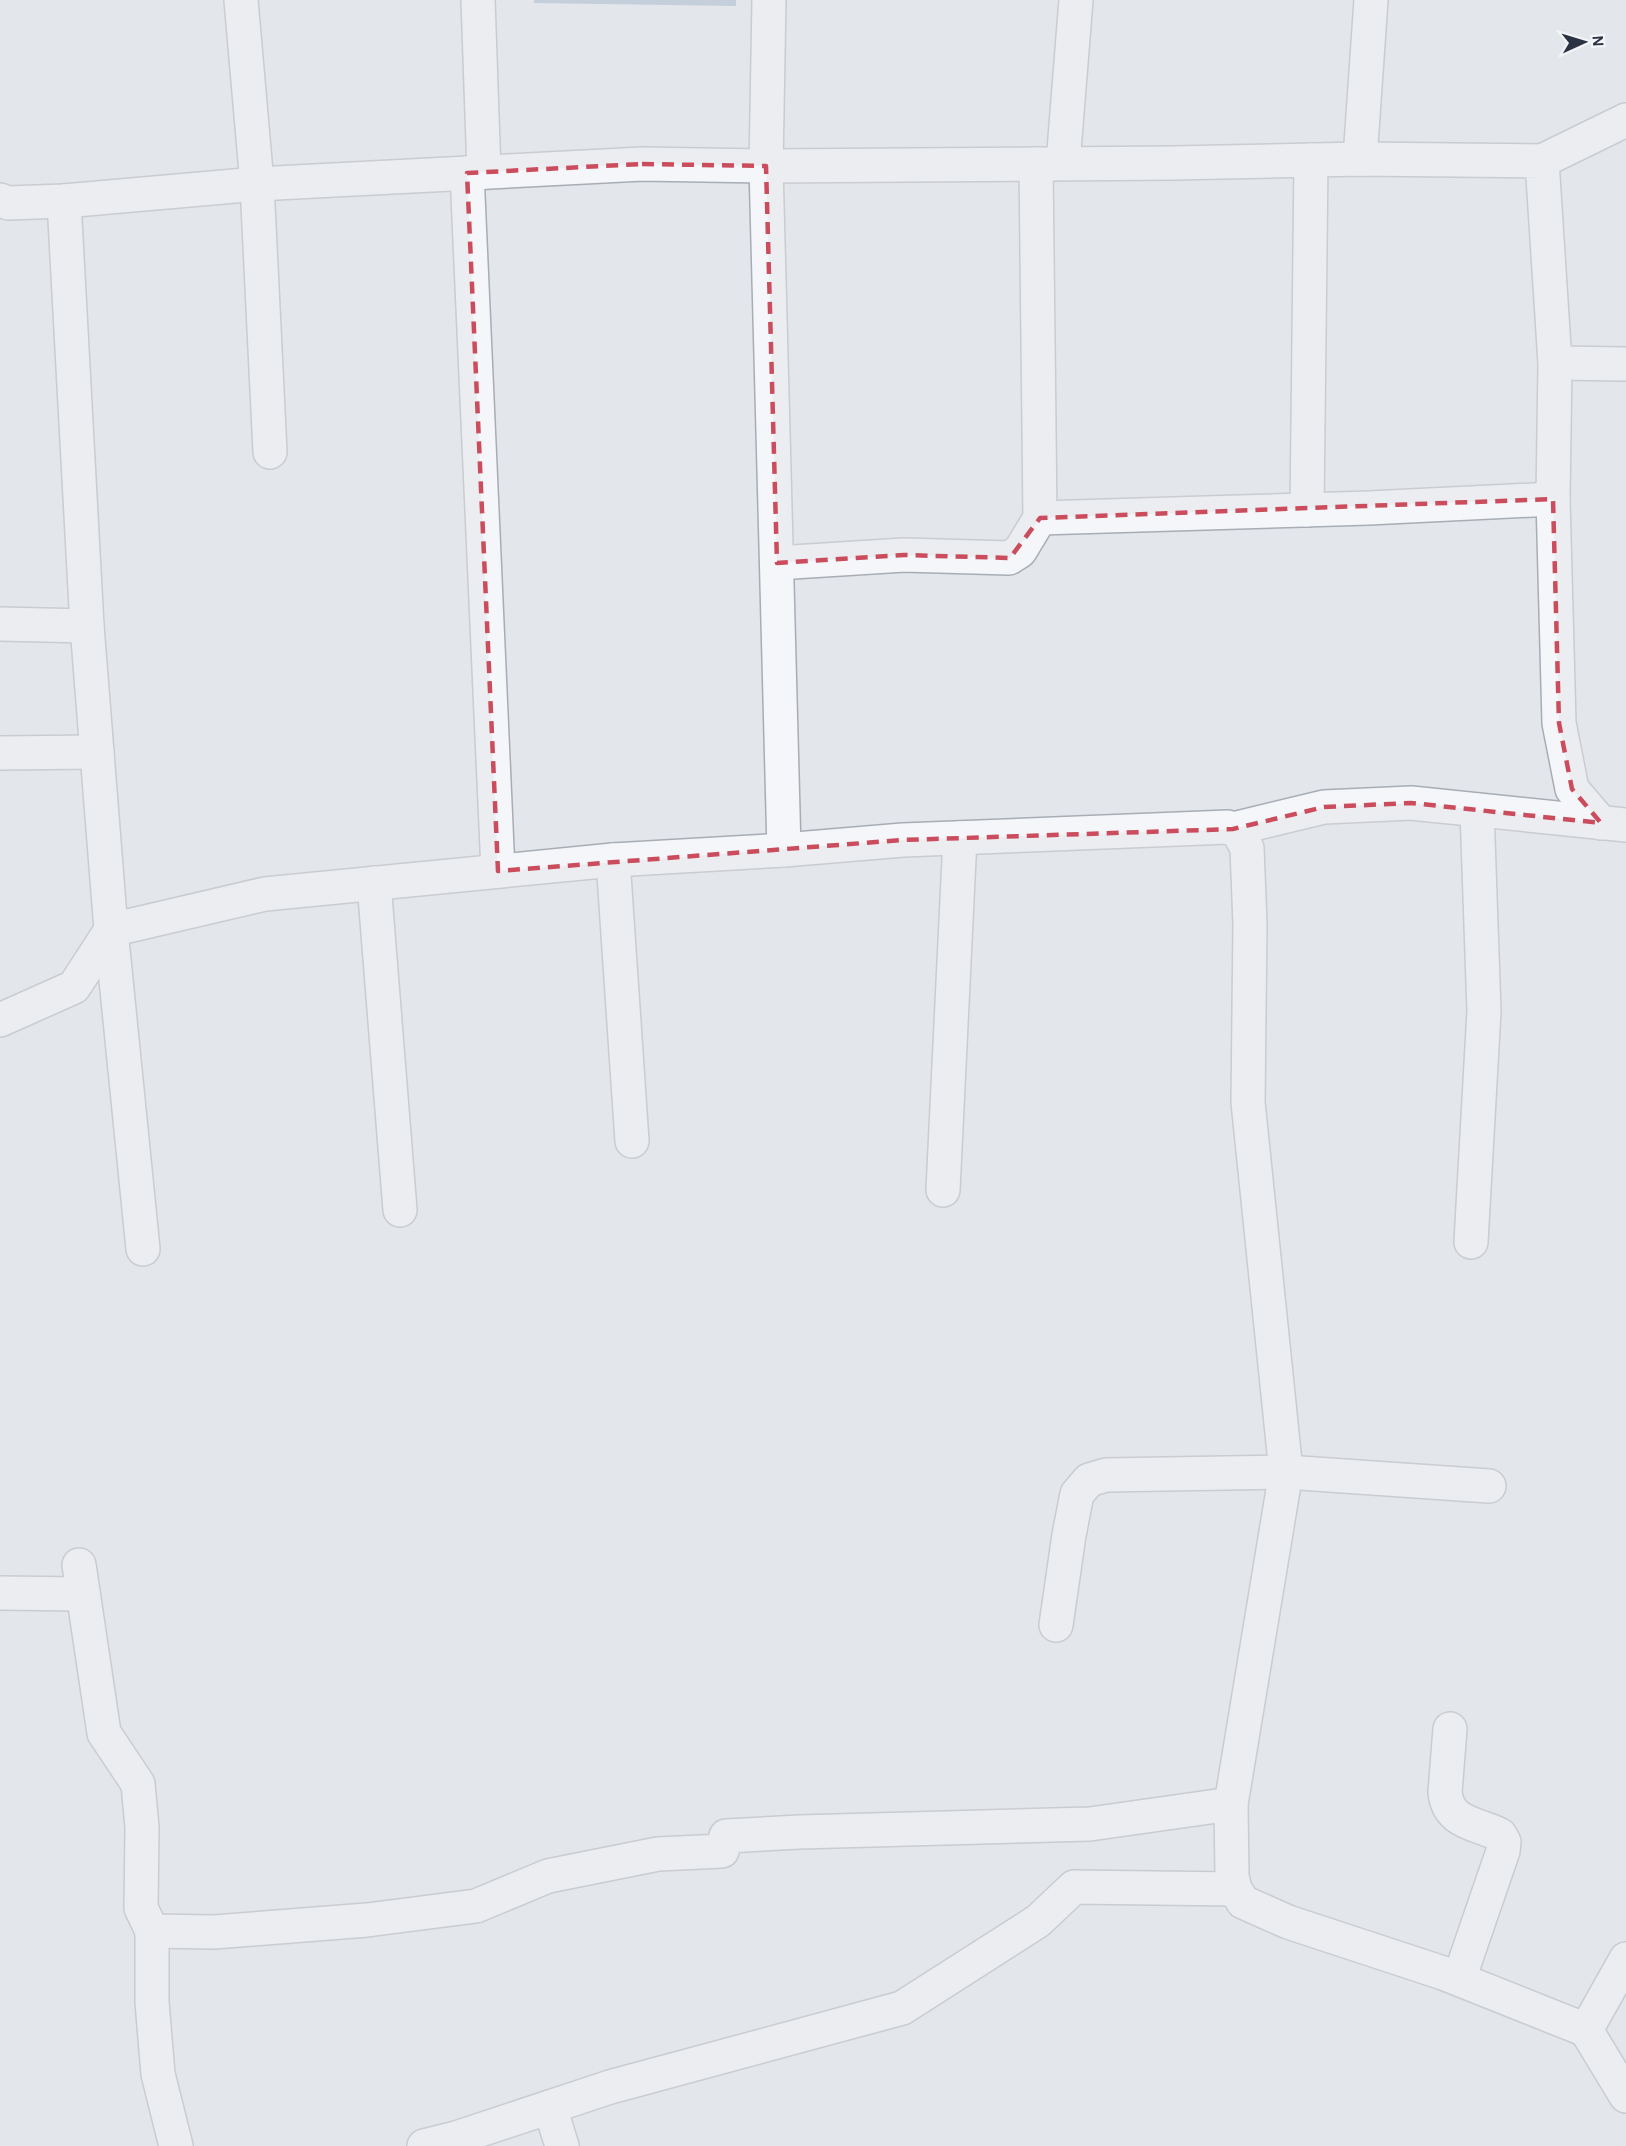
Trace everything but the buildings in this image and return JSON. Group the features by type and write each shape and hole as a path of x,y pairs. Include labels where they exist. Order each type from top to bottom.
{"street":[{"path":"241,0 256,184 270,452"},
{"path":"478,0 476,172 498,871"},
{"path":"770,0 766,166 784,850"},
{"path":"777,563 904,555 1009,558 1020,551 1040,518 1050,164 1076,0"},
{"path":"1360,159 1371,0"},
{"path":"0,200 8,203 64,201 256,184 642,164 766,166 1360,159 1542,161 1626,120"},
{"path":"1307,510 1311,160"},
{"path":"1542,161 1555,363 1553,499 1559,723 1572,789 1613,824"},
{"path":"64,201 87,626 111,930 143,1249"},
{"path":"1555,363 1626,364"},
{"path":"1040,518 1307,510 1553,499"},
{"path":"0,624 87,626"},
{"path":"0,753 97,752"},
{"path":"0,1020 74,987 111,930 265,894 613,860 903,840 1233,828 1324,807 1411,803 1613,824"},
{"path":"1471,1242 1484,1011 1477,810"},
{"path":"1233,828 1242,837 1247,848 1250,924 1248,1102 1286,1472 1231,1804 1232,1876 1235,1888 1243,1902 1288,1922 1459,1979 1586,2030 1626,2096"},
{"path":"943,1190 960,838"},
{"path":"613,860 632,1141"},
{"path":"374,883 400,1210"},
{"path":"1056,1625 1077,1494 1089,1480 1106,1475 1286,1472 1489,1486"},
{"path":"0,1593 81,1579 104,1733 138,1784 142,1827 141,1908 152,1931 152,2002 158,2074 176,2146"},
{"path":"1450,1729 1445,1792 1450,1811 1459,1818 1500,1834 1504,1842 1503,1851 1459,1979"},
{"path":"152,1931 214,1932 367,1920 476,1906 548,1876 658,1854 722,1851 726,1836 1090,1824 1231,1804"},
{"path":"424,2146 610,2087 902,2008 1038,1921 1074,1887 1235,1888"},
{"path":"1586,2030 1626,1959"},
{"path":"550,2107 562,2146"}],"highlighted area":[{"path":"642,164 766,166 777,563 904,555 1010,558 1040,518 1553,499 1559,723 1572,789 1601,823 1411,803 1324,807 1233,829 903,840 498,871 467,173"}],"water":[{"path":"534,0 736,0 736,6 534,3"}]}
